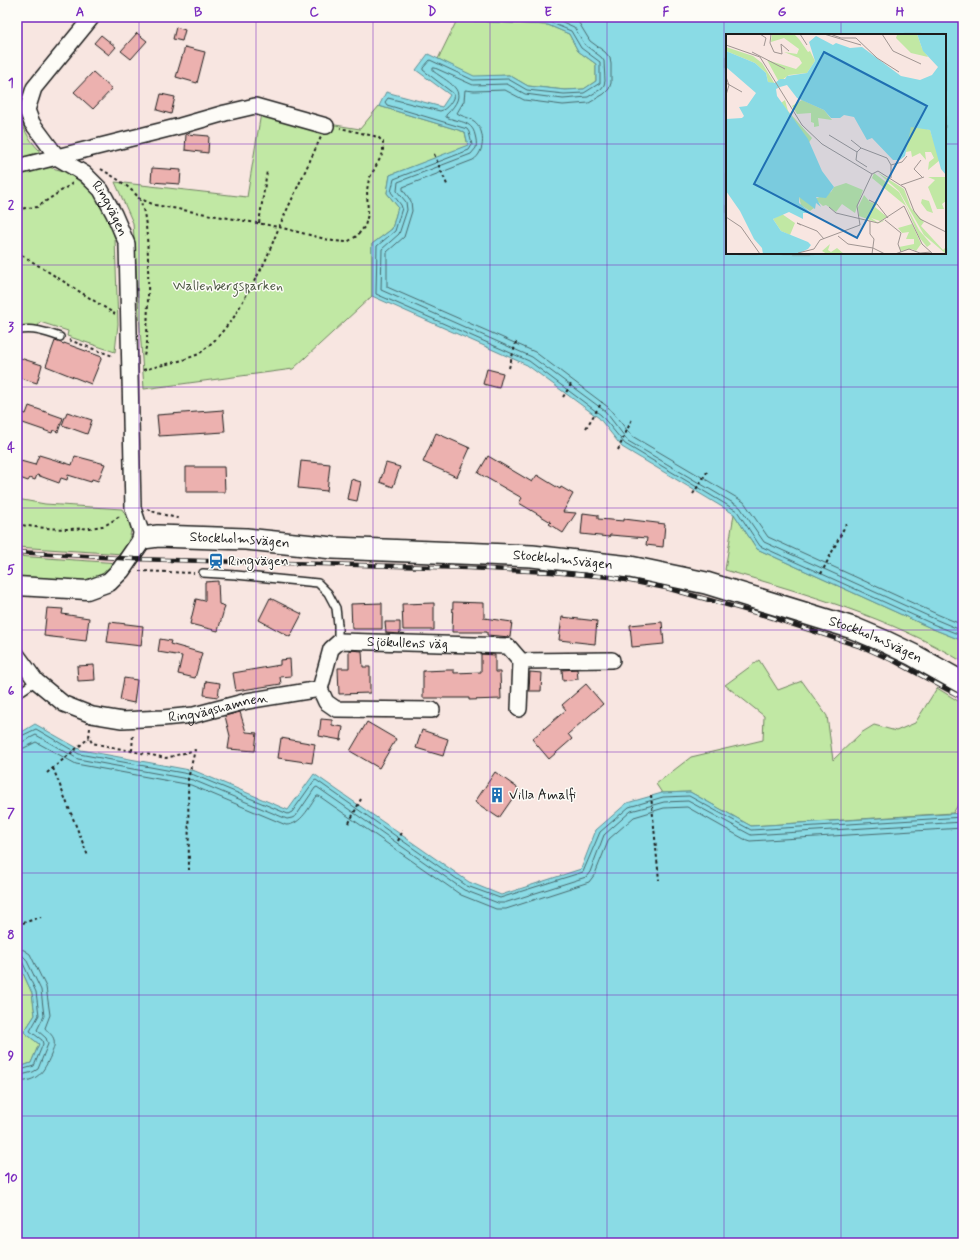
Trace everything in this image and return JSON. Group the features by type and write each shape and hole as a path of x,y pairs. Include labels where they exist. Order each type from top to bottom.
{"main road":[{"name":"Stockholmsvägen","path":"143,538 158,536 246,538 333,548 532,556 630,567 706,583 853,628 913,654 963,683"}],"street":[{"name":"Ringvägen","path":"92,17 34,88 27,110 32,123 58,158 85,174 100,190 117,220 127,244 133,508 143,538"},
{"path":"17,167 58,158 180,126 225,112 255,106 326,126"},
{"path":"17,586 87,590 109,582 121,570 143,538"},
{"name":"Sjökullens väg","path":"338,643 340,641 508,646 521,661"},
{"path":"338,643 331,649 320,689 326,702 336,709 432,710"},
{"name":"Ringvägshamnen","path":"17,655 36,681 64,704 92,715 122,720 194,715 247,701 320,689"},
{"path":"520,709 521,661 612,660"}],"lane":[{"path":"17,331 25,329 44,331 60,336"},
{"path":"203,573 236,574 318,583 328,593 336,608 338,643"},
{"path":"17,693 36,681"}],"path":[{"path":"138,198 155,205 259,223 279,227 333,241 348,242 357,236 364,226 368,214 367,190 369,179 384,153 383,142 378,137 329,125 326,126 279,227 265,262 234,317 218,338 199,354 183,360 140,370"},
{"path":"434,154 448,187"},
{"path":"259,223 267,171"},
{"path":"17,210 37,207 79,179"},
{"path":"17,252 129,323"},
{"path":"60,336 113,356"},
{"path":"509,368 516,342"},
{"path":"564,398 572,383"},
{"path":"586,428 602,402"},
{"path":"618,450 632,419"},
{"path":"693,494 707,472"},
{"path":"17,524 70,529 103,526 133,508 145,508 157,513"},
{"path":"821,574 846,524"},
{"path":"136,571 203,573"},
{"path":"92,715 89,737 92,743 166,758 195,750 188,779 189,870"},
{"path":"132,720 132,751"},
{"path":"47,773 89,737"},
{"path":"52,768 88,856"},
{"path":"651,795 659,880"},
{"path":"349,823 361,799"},
{"path":"398,841 403,830"},
{"path":"17,925 41,917"}],"shaded area":[{"path":"17,547 123,554 119,563 17,556"}],"green space":[{"path":"457,20 548,25 569,34 578,51 596,64 596,81 584,89 565,90 528,86 509,75 474,77 438,59"},
{"name":"Wallenbergsparken","path":"379,106 465,132 468,146 390,175 387,193 398,207 392,229 372,244 372,296 293,369 144,389 133,223 115,182 247,197 261,113 360,129"},
{"path":"19,111 26,132 31,141 39,150 39,154 17,162 17,112"},
{"path":"48,167 68,172 98,197 109,219 115,239 118,324 115,352 67,336 68,331 40,322 37,329 17,329 17,173"},
{"path":"17,499 45,504 122,509 129,522 131,531 123,554 17,547"},
{"path":"734,514 757,549 933,629 963,641 963,662 935,646 877,619 786,588 725,570"},
{"path":"17,556 119,563 111,574 91,583 17,579"},
{"path":"759,660 778,690 802,681 827,716 833,760 861,733 874,725 896,731 915,723 937,688 963,704 963,797 953,813 751,826 690,792 662,793 656,784 691,757 763,740 764,716 725,685"},
{"path":"17,960 32,993 35,1015 24,1032 39,1044 31,1063 17,1068"}],"water":[{"path":"452,17 963,17 963,641 933,629 757,549 734,514 622,447 599,418 527,365 372,296 372,244 392,229 398,207 387,193 390,175 468,145 465,132 379,106 386,92 442,107 450,95 416,70 428,54 474,76 509,75 528,86 565,90 584,89 596,81 596,64 578,51 569,34 548,25 457,20"},
{"path":"35,724 81,750 195,771 288,810 314,774 469,882 501,895 581,869 596,830 627,803 662,793 690,792 751,826 963,813 963,1243 17,1243 17,1068 31,1063 39,1044 24,1032 35,1015 32,993 17,960 17,735"}],"building":[{"path":"176,27 185,30 182,41 173,39"},
{"path":"137,33 147,41 131,59 121,51"},
{"path":"101,35 116,47 109,55 94,43"},
{"path":"185,47 205,52 197,83 176,77"},
{"path":"93,72 112,89 93,109 74,92"},
{"path":"161,94 175,97 171,114 157,110"},
{"path":"186,134 209,136 208,153 185,150"},
{"path":"152,168 181,170 180,184 151,182"},
{"path":"55,341 102,357 91,384 46,366"},
{"path":"17,357 42,365 37,383 17,377"},
{"path":"487,369 503,373 499,388 483,384"},
{"path":"29,406 63,418 58,432 53,430 52,433 17,421 17,411 26,414"},
{"path":"223,410 225,432 159,436 157,415"},
{"path":"67,412 92,420 87,434 62,425"},
{"path":"436,433 470,448 457,477 423,462"},
{"path":"39,455 72,465 75,456 105,464 98,481 92,479 91,482 68,475 67,480 61,478 59,483 37,475 35,480 30,478 28,481 17,477 17,460 35,465"},
{"path":"488,456 532,482 537,475 560,489 561,487 573,494 563,512 576,513 563,533 549,524 551,522 519,503 522,498 478,473"},
{"path":"301,461 330,464 327,491 298,488"},
{"path":"386,463 400,467 393,487 380,482"},
{"path":"186,467 224,467 225,492 186,492"},
{"path":"351,479 361,482 357,501 347,499"},
{"path":"583,513 598,515 598,519 624,521 624,519 665,524 663,547 646,545 647,538 610,535 609,537 581,534"},
{"path":"218,581 219,604 225,606 218,631 190,624 196,599 205,601 205,582"},
{"path":"270,598 302,614 290,637 259,620"},
{"path":"453,602 484,603 484,618 512,622 510,637 487,635 487,632 452,632"},
{"path":"382,603 382,629 352,629 351,604"},
{"path":"434,603 434,630 403,630 402,604"},
{"path":"47,608 63,609 62,614 89,618 86,641 44,636"},
{"path":"562,617 597,621 595,644 559,640"},
{"path":"110,622 143,626 141,646 107,642"},
{"path":"385,622 400,622 400,634 386,633"},
{"path":"662,622 664,644 632,647 630,625"},
{"path":"160,639 171,641 170,644 202,653 195,678 178,674 182,656 158,652"},
{"path":"349,650 362,651 363,667 370,667 370,693 339,694 338,668 349,668"},
{"path":"481,654 495,655 495,672 500,672 501,699 469,700 469,698 423,698 423,671 454,670 454,673 481,672"},
{"path":"290,659 291,676 280,677 281,684 236,691 233,673 280,665 280,660"},
{"path":"94,665 95,680 78,681 77,666"},
{"path":"577,669 578,679 563,681 562,670"},
{"path":"530,672 542,673 541,691 529,691"},
{"path":"124,678 137,680 134,703 120,700"},
{"path":"206,681 220,683 218,697 204,695"},
{"path":"586,684 603,704 568,734 572,739 549,759 532,739 566,710 562,705"},
{"path":"240,712 246,732 257,733 255,751 228,749 230,736 225,716"},
{"path":"321,719 332,720 332,725 343,727 341,740 319,736"},
{"path":"367,722 396,739 379,768 350,751"},
{"path":"422,730 448,739 443,756 416,748"},
{"path":"281,738 315,744 312,763 278,758"},
{"name":"Villa Amalfi","path":"495,772 519,789 499,818 475,802"}],"railway":[{"path":"17,552 135,559 469,568 551,572 610,577 666,588 767,616 865,648 896,662 963,698"}],"place":[{"name":"Ringvägen","path":"216,561"},
{"name":"Villa Amalfi","path":"497,795"}]}
